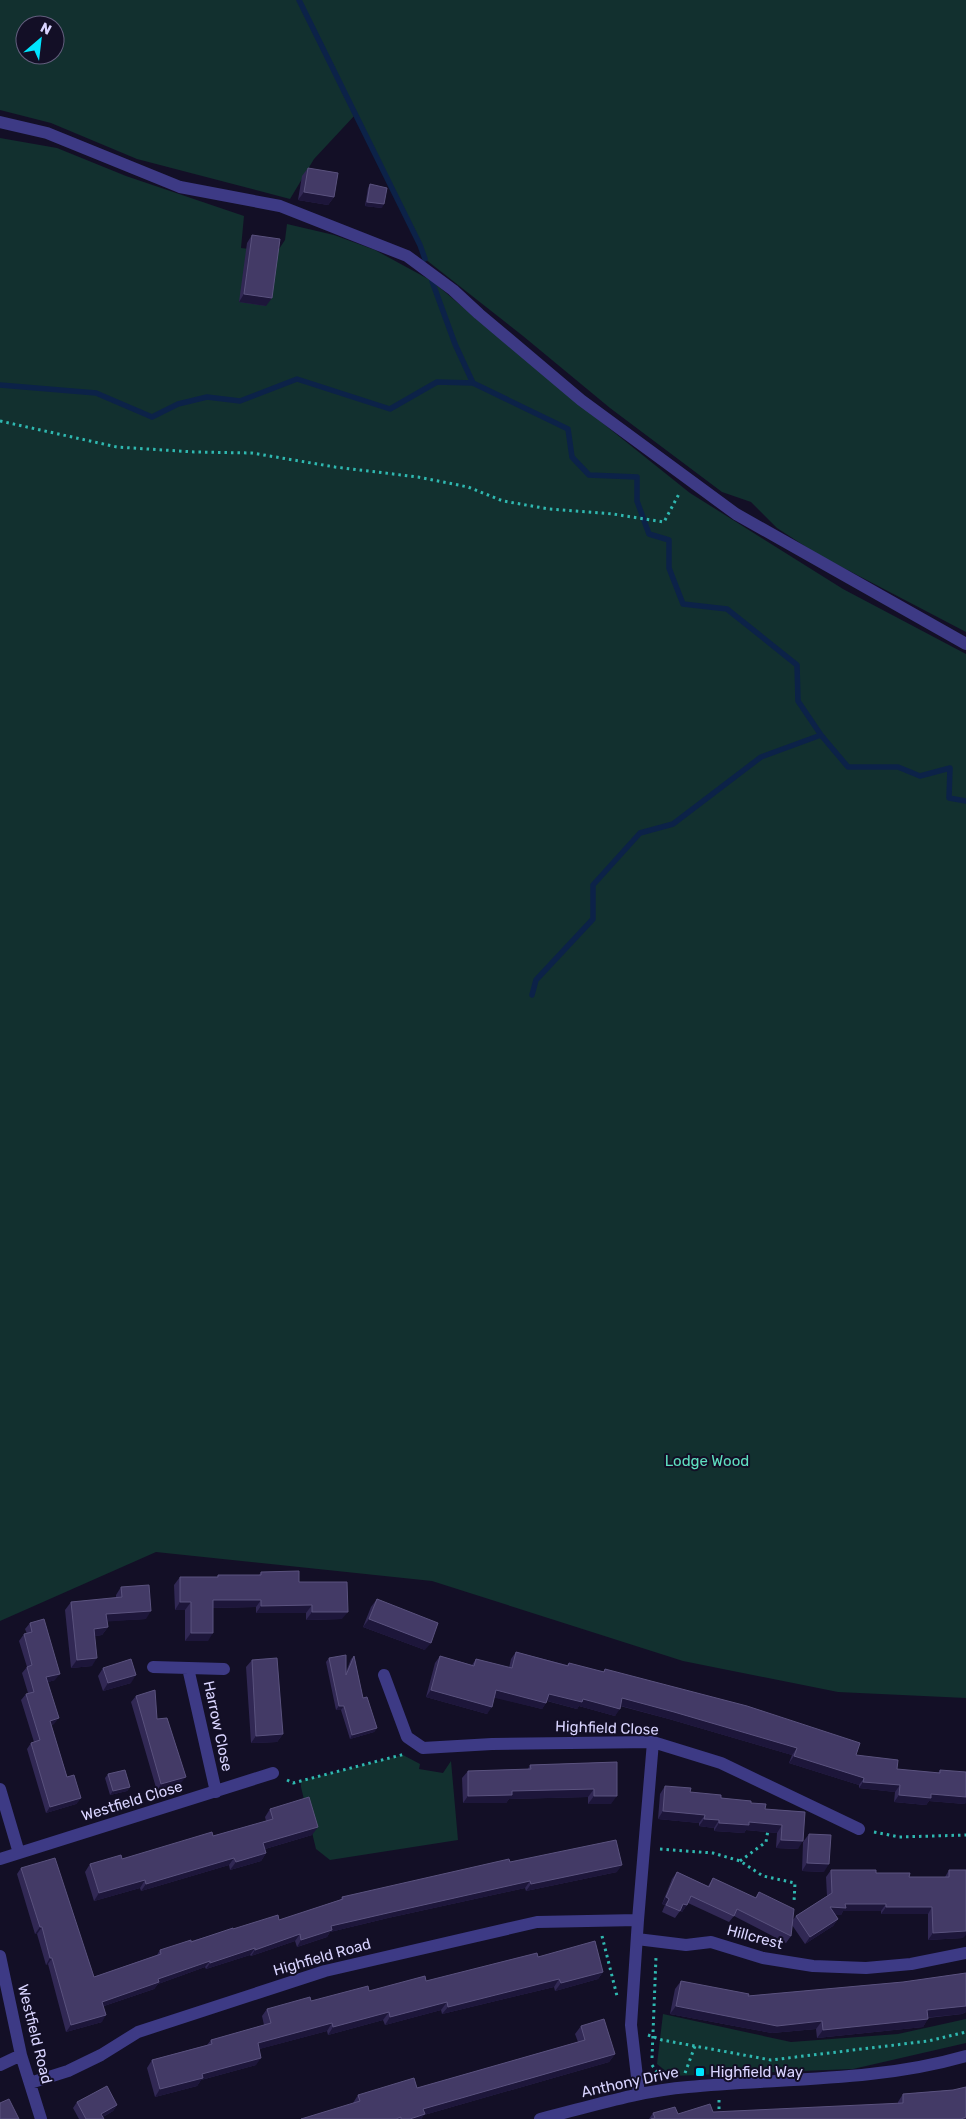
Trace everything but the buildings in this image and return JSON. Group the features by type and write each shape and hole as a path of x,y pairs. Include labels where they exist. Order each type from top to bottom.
{"street":[{"path":"0,122 48,133 180,187 280,206 407,256 453,290 581,400 736,514 966,644"},
{"name":"Harrow Close","path":"153,1667 224,1669"},
{"name":"Harrow Close","path":"188,1668 216,1792"},
{"path":"384,1675 407,1737 416,1745"},
{"path":"639,2094 632,2045 632,2010 653,1742"},
{"name":"Highfield Close","path":"416,1745 431,1749 492,1744 653,1742 721,1763 859,1829"},
{"name":"Westfield Close","path":"0,1859 272,1773"},
{"path":"0,1788 19,1853"},
{"name":"Highfield Road","path":"30,2084 68,2072 101,2055 138,2032 325,1971 537,1922 638,1920"},
{"name":"Hillcrest","path":"637,1939 686,1945 711,1942 763,1958 813,1966 866,1968 912,1964 966,1952"},
{"name":"Westfield Road","path":"0,1956 21,2055 41,2119"},
{"path":"0,2065 21,2055"},
{"name":"Anthony Drive","path":"540,2119 639,2094 686,2087 887,2074 966,2056"}],"path":[{"path":"0,421 117,447 194,452 252,453 335,467 418,477 468,487 504,500 549,509 613,514 664,522 682,489 690,480"},
{"path":"272,1773 293,1783 403,1756 416,1745"},
{"path":"740,1861 766,1842 769,1823"},
{"path":"859,1829 899,1837 966,1835"},
{"path":"644,1848 713,1853 740,1861 763,1876 795,1883 794,1902"},
{"path":"599,1921 615,1992 620,2000 632,2010"},
{"path":"657,1942 652,2065 657,2072 665,2073"},
{"path":"645,2034 662,2040 771,2060 928,2041 966,2032"},
{"path":"682,2074 686,2072 695,2046"}],"green space":[{"path":"0,0 966,0 966,632 817,554 777,528 751,502 722,492 610,408 523,336 425,259 420,245 355,115 314,159 290,199 137,159 51,123 0,110"},
{"name":"Lodge Wood","path":"0,138 57,148 126,176 244,216 241,248 277,252 285,240 287,224 334,235 375,250 432,281 555,385 690,493 843,589 966,654 966,1698 838,1692 683,1661 432,1581 156,1552 0,1621"},
{"path":"403,1755 420,1764 419,1769 443,1773 451,1761 458,1840 330,1860 316,1849 301,1781"},
{"path":"663,2014 791,2042 898,2034 966,2019 966,2043 853,2069 672,2076 657,2064"}],"waterway":[{"path":"299,0 420,245 425,259"},
{"path":"432,281 455,344 473,383"},
{"path":"0,385 96,393 152,417 178,404 207,397 240,401 297,379 390,409 437,382 473,383 568,429 572,457 589,475 637,477 637,501 649,534 669,540 669,568 683,604 727,609 797,665 798,701 821,735 848,767 898,767 920,776 950,768 949,798 966,801"},
{"path":"532,995 536,980 593,919 593,885 640,833 673,824 761,757 821,735"}],"place":[{"name":"Highfield Way","path":"700,2072"}]}
